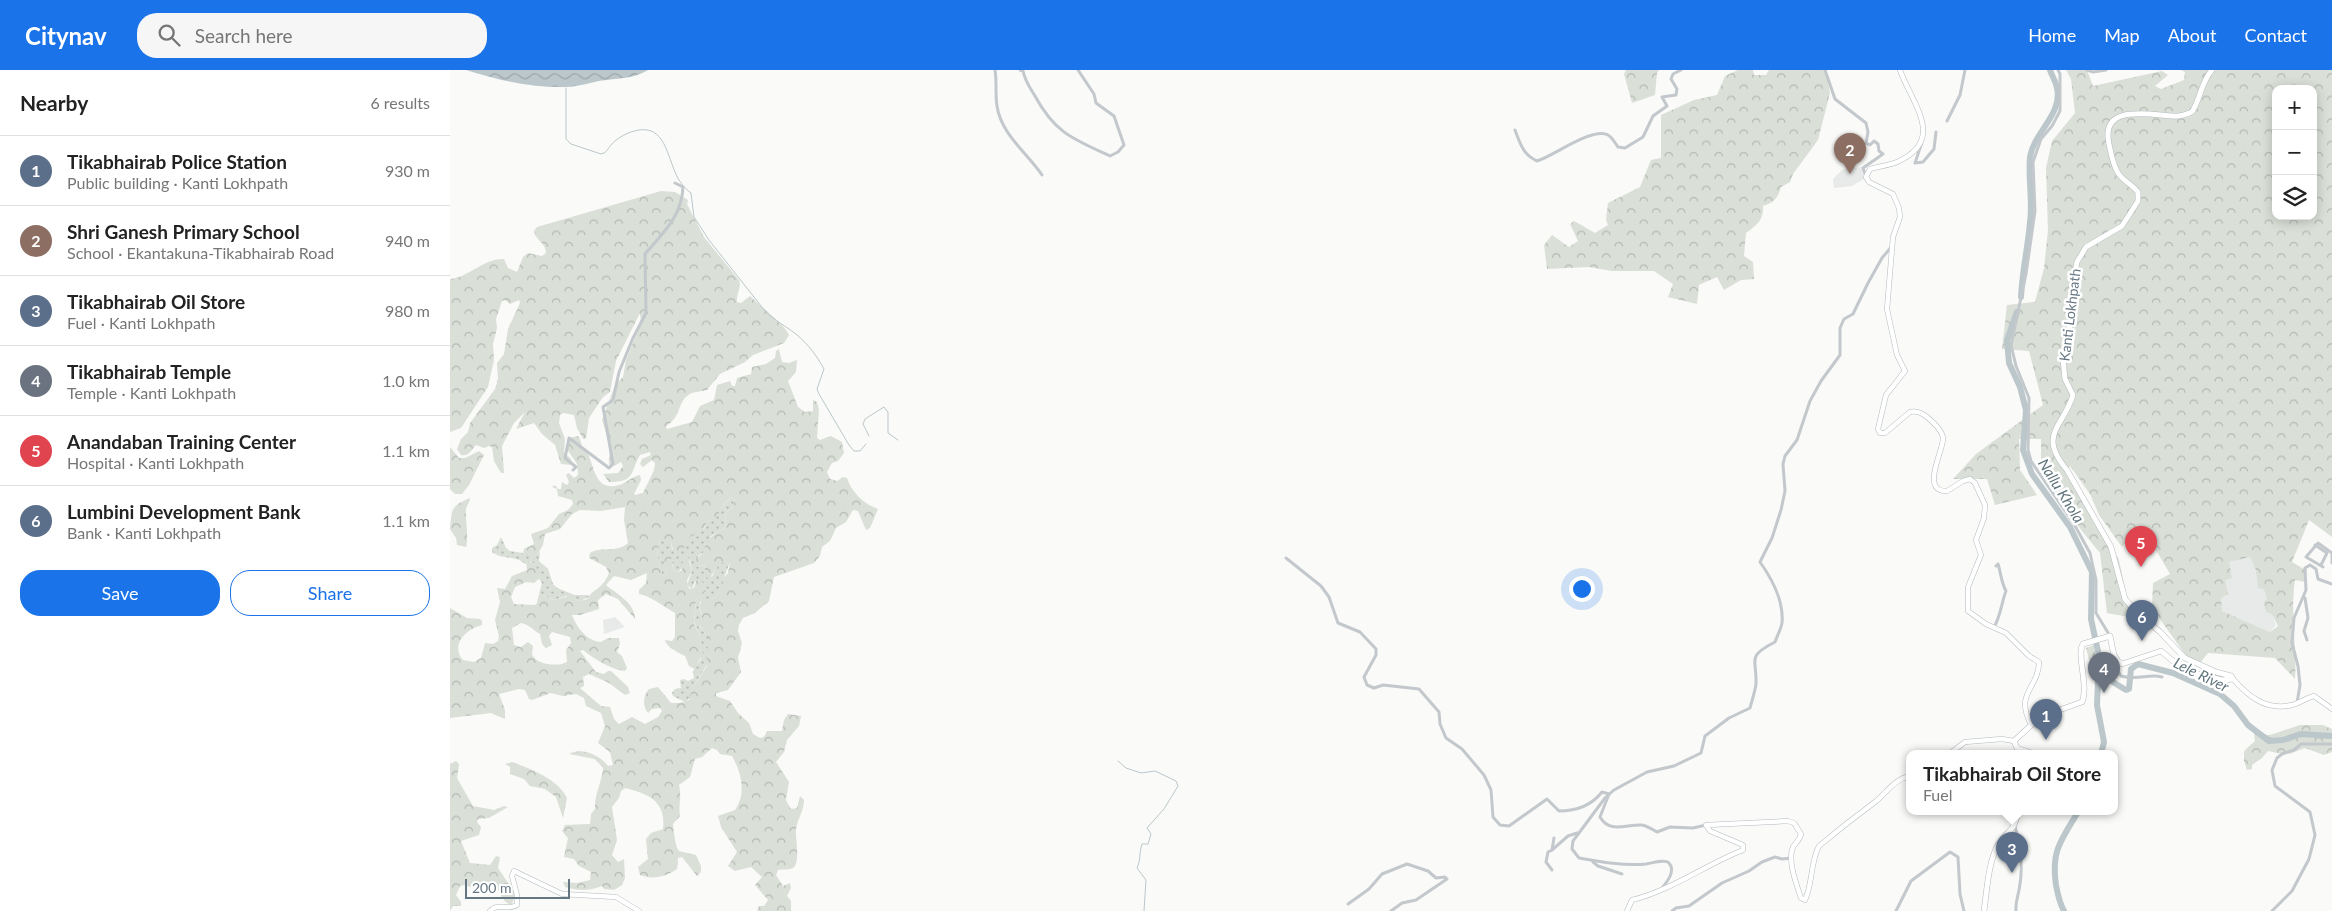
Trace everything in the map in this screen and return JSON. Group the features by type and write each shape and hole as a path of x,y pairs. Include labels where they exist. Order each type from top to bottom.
{"main road":[{"name":"Kanti Lokhpath","path":"2212,70 2206,77 2197,104 2192,112 2174,116 2159,114 2120,116 2113,119 2108,126 2107,134 2114,164 2119,174 2138,192 2138,201 2122,226 2086,246 2077,262 2072,286 2071,319 2063,359 2064,379 2073,395 2058,422 2053,446 2058,459 2067,470 2111,546 2125,599 2185,658 2216,672 2231,676 2233,679"},
{"path":"2023,750 2017,748 2014,741 2031,724 2040,718 2082,702 2085,688 2080,651 2083,644 2110,636 2116,661 2122,664 2160,650 2184,671 2222,680 2233,679"},
{"path":"1984,911 1992,863 1998,845 2015,826 2017,815"}],"street":[{"path":"995,70 997,106 1001,116 1016,145 1030,157 1042,175"},
{"path":"1020,70 1023,71 1026,81 1043,112 1056,127 1110,156 1118,152 1124,145 1114,116 1096,104 1094,94 1078,70"},
{"path":"1515,130 1524,151 1529,158 1536,161 1574,144 1584,137 1602,132 1609,135 1618,147 1625,148 1643,136 1653,116 1667,106 1662,97 1676,95 1676,89 1671,79 1673,74 1681,70"},
{"path":"1825,70 1835,98 1866,123 1868,132 1866,143 1870,145 1874,141 1878,144 1879,151 1883,154 1863,168 1869,182 1893,194 1897,201 1900,217 1892,246 1887,309 1897,355 1905,371 1886,395 1878,429 1880,433 1885,433 1910,412 1922,413 1940,430 1943,438 1936,469 1936,486 1939,490 1948,491 1967,479 1975,483 1984,501 1985,510 1976,540 1981,557 1968,587 1967,607 1972,616 2006,633 2029,656 2038,662 2038,673 2030,684 2025,702 2025,711 2031,724"},
{"path":"1900,70 1923,121 1922,146 1915,163 1923,162 1934,149 1936,132"},
{"path":"1947,121 1960,95 1965,70"},
{"path":"2058,70 2060,74 2060,112 2052,126 2041,139 2033,162 2034,220 2026,274 2011,345 2016,366 2029,398 2028,450 2031,461 2074,524 2090,553 2096,580 2096,613 2110,636"},
{"path":"2087,70 2093,72 2106,70"},
{"path":"1866,177 1870,169 1896,162 1915,150 1922,139"},
{"path":"572,470 576,467 565,458 570,438 609,468 613,464 603,407 613,400 619,372 646,313 645,254 677,216 682,200 683,187 675,183"},
{"path":"1662,889 1670,878 1672,869 1666,861 1643,864 1593,862 1579,858 1572,849 1573,841 1609,794 1647,772 1674,766 1701,753 1705,736 1729,718 1750,708 1756,684 1753,660 1760,650 1775,642 1782,624 1781,608 1771,578 1760,562 1772,538 1781,510 1785,491 1783,464 1788,452 1797,440 1810,401 1840,355 1840,328 1844,319 1853,314 1877,266 1892,246"},
{"path":"2315,545 2327,553 2322,566 2306,556 2315,545 2318,543 2332,554 2332,563"},
{"path":"1286,558 1321,586 1329,597 1338,623 1360,632 1376,649 1376,655 1364,677 1368,685 1374,688 1383,685 1419,689 1435,706 1439,712 1440,724 1446,738 1462,748 1484,775 1491,790 1493,817 1500,825 1509,826 1547,799 1558,811 1574,811 1593,800 1602,792 1609,794"},
{"path":"1994,627 2002,610 2000,604 2006,591 2002,584 2002,572 1998,564 1996,566"},
{"path":"2307,640 2304,631 2308,618 2305,595 2305,568 2310,566 2316,569 2318,579 2332,584"},
{"path":"2297,704 2300,685 2298,666 2292,643 2294,618 2305,595"},
{"path":"2113,650 2111,656 2117,673 2133,679 2153,674 2162,677"},
{"path":"2233,679 2244,692 2259,702 2279,706 2297,704 2314,696 2332,709"},
{"path":"1954,750 1965,742 2002,739 2014,741"},
{"path":"2272,911 2292,892 2309,859 2315,835 2310,812 2275,786 2272,770 2277,758 2294,750 2301,744 2332,744"},
{"path":"1609,794 1600,817 1604,824 1613,828 1644,825 1657,832 1670,827 1693,828 1706,825 1788,821 1794,823 1801,834 1800,839 1792,848 1792,865 1801,898 1805,900 1809,891 1814,855 1819,846 1877,801 1888,789 1906,777"},
{"path":"1627,911 1632,900 1699,873 1717,861 1743,850 1743,845 1710,831 1706,825"},
{"path":"2015,826 2021,853 2020,885 2017,894 2016,911"},
{"path":"1552,870 1546,862 1548,852 1568,836 1578,833"},
{"path":"1552,850 1554,838"},
{"path":"1896,911 1911,881 1950,852 1958,857 1960,894 1964,911"},
{"path":"1672,911 1676,908 1689,906 1722,882 1749,871 1762,862 1775,857 1782,859 1793,858"},
{"path":"1593,862 1598,866 1622,874"},
{"path":"1348,904 1369,889 1382,874 1407,864 1428,871 1436,878 1446,877 1446,879 1416,900 1402,903 1391,911"},
{"path":"490,911 497,907 513,908 517,905 517,894 512,876 515,871 562,894 613,896 639,911"}],"shaded area":[{"path":"1861,167 1864,179 1852,186 1834,188 1833,179 1842,170"},
{"path":"2242,520 2276,625 2270,632 2222,611 2198,538"},
{"path":"615,617 625,627 604,634 603,620"}],"green space":[{"path":"1626,70 1659,70 1657,73 1655,95 1632,103 1624,74"},
{"path":"1738,70 1753,70 1754,75 1766,75 1769,70 1826,70 1830,93 1818,140 1793,174 1790,182 1781,187 1773,202 1763,206 1759,222 1746,233 1744,256 1753,262 1754,279 1741,280 1724,290 1717,277 1699,285 1697,304 1668,297 1673,284 1654,271 1612,271 1589,267 1547,269 1544,245 1552,235 1569,247 1578,241 1570,224 1574,221 1595,233 1608,225 1606,220 1608,203 1640,187 1651,160 1661,158 1661,115 1694,100 1717,95 1725,76"},
{"path":"2066,70 2087,70 2093,86 2162,71 2168,75 2155,86 2161,89 2184,80 2185,72 2181,70 2332,70 2332,537 2309,520 2292,562 2304,569 2305,582 2295,580 2293,617 2295,679 2275,658 2208,653 2200,663 2187,657 2152,608 2153,583 2170,574 2146,533 2132,528 2128,540 2122,547 2099,515 2090,494 2070,466 2067,469 2085,499 2091,518 2103,532 2119,560 2129,608 2134,618 2107,613 2100,553 2082,531 2041,472 2041,439 2019,439 2020,470 2037,495 1995,505 1987,479 1953,479 1976,454 2043,405 2029,351 2002,349 2007,305 2035,302 2044,268 2048,230 2046,168 2052,141 2075,113 2071,79","holes":["2250,557 2256,570 2258,588 2264,589 2267,599 2264,602 2266,612 2272,614 2278,626 2270,632 2222,611 2221,598 2228,594 2225,580 2232,578 2229,562"]},
{"path":"661,191 675,192 688,200 687,204 704,237 739,280 740,286 737,302 741,303 750,296 778,321 789,335 784,343 753,355 745,362 720,374 707,390 692,393 686,397 675,418 666,426 667,429 692,422 700,406 714,400 717,385 730,381 732,386 735,386 737,378 751,374 752,367 766,364 775,358 776,351 779,349 782,362 789,363 797,360 796,372 788,381 798,407 805,412 813,411 813,400 817,402 819,410 817,438 820,440 831,436 842,442 844,453 838,461 832,463 827,472 830,479 837,481 843,477 847,478 859,497 878,509 870,528 866,530 858,511 853,510 846,522 836,528 830,541 822,547 820,556 814,563 774,577 769,601 755,613 743,618 739,625 738,631 742,643 738,658 741,672 728,690 716,693 716,696 730,701 738,713 749,723 753,734 760,738 764,737 767,731 782,731 784,720 788,714 801,716 799,726 787,740 784,752 776,762 789,782 786,800 791,809 797,808 800,796 804,800 796,829 797,857 795,866 792,869 778,870 776,875 783,886 790,883 791,888 787,896 791,901 791,911 757,911 759,906 764,906 768,900 755,885 762,877 751,867 735,871 728,866 737,852 721,827 718,816 735,810 741,797 740,776 732,756 720,754 712,748 702,757 695,759 690,777 679,785 680,816 673,824 676,843 679,851 696,855 701,866 701,872 697,876 682,857 678,858 677,869 668,874 659,877 640,875 638,867 648,859 646,839 651,833 663,829 662,812 659,805 648,796 625,788 621,791 619,798 612,807 617,840 612,855 618,862 624,859 625,878 622,885 614,890 604,889 602,886 588,890 575,889 565,887 563,882 577,883 590,880 591,872 579,866 574,859 564,857 568,838 562,831 565,825 590,824 603,768 595,759 569,754 579,751 590,753 600,758 608,766 613,765 610,752 598,743 605,726 601,713 586,706 584,698 576,694 563,696 551,693 532,700 529,699 525,690 519,689 499,694 505,710 505,719 491,713 450,718 450,608 467,618 480,619 482,621 482,625 470,630 459,643 459,654 463,660 474,662 481,658 485,643 493,644 498,641 499,636 495,620 500,602 497,588 505,589 512,576 527,570 526,562 530,561 536,567 540,578 534,583 526,582 515,587 511,597 514,604 535,605 539,594 553,600 570,596 579,601 588,599 603,583 609,573 606,567 589,558 590,553 619,548 628,543 624,520 625,507 601,511 580,510 572,514 560,529 545,534 543,545 537,555 523,555 524,549 534,544 531,534 548,528 559,514 568,510 573,504 572,500 558,496 557,489 552,487 555,485 558,489 561,489 562,482 567,485 569,482 566,475 569,473 574,478 578,475 577,464 567,449 569,438 578,436 588,454 597,477 609,486 625,483 633,477 640,475 641,480 634,494 643,493 654,470 655,463 652,460 643,467 640,464 642,459 651,455 650,452 640,455 631,475 624,480 609,482 603,474 618,473 623,466 621,462 614,466 609,465 610,445 602,420 615,385 623,377 626,360 641,323 640,313 616,361 610,392 603,397 589,418 586,439 583,439 577,428 574,415 563,413 560,415 559,423 565,439 564,452 571,459 572,465 561,464 555,445 542,434 534,423 516,429 525,412 514,423 502,446 504,473 501,473 494,461 492,447 484,448 476,445 466,455 461,455 457,449 461,439 468,432 470,423 495,389 498,379 497,363 504,354 508,329 520,303 519,300 510,304 505,300 502,301 496,319 497,328 493,344 494,360 488,387 461,428 450,432 450,279 457,278 497,259 504,259 508,268 517,272 523,257 528,253 542,256 546,253 546,250 535,234 534,231 537,227","holes":["732,497 735,500 732,508 726,512 725,528 710,538 704,552 695,560 697,567 705,565 704,574 709,579 720,563 730,562 728,573 723,579 718,594 714,598 702,601 699,606 702,616 700,626 710,640 707,650 707,666 692,689 689,700 671,703 658,687 649,689 645,695 644,704 648,713 652,709 660,708 662,711 658,717 645,724 632,717 619,724 614,719 610,707 601,706 580,688 584,686 583,677 589,674 609,683 625,695 630,693 628,687 611,671 604,674 596,672 580,651 583,650 608,666 625,671 627,668 622,656 617,652 620,644 619,638 608,638 601,642 591,639 580,629 572,615 580,615 599,609 598,600 606,594 618,599 635,619 629,604 606,585 614,576 631,580 647,573 646,583 639,590 639,594 653,599 675,613 675,637 672,641 665,640 666,643 673,650 685,656 689,666 695,669 703,653 700,635 694,624 696,600 706,591 707,585 697,579 694,588 690,589 688,587 687,580 692,571 687,554 683,558 682,570 677,573 673,569 671,556 665,555 664,562 667,574 663,576 658,559 658,545 660,541 671,541 673,551 682,551 690,537 703,530 707,522 716,516","521,623 540,634 542,644 546,648 552,645 549,636 552,632 570,637 571,643 566,650 567,662 553,665 542,663 534,658 532,654 533,646 528,642 521,647 514,645 512,628"]},
{"path":"450,447 459,458 465,458 479,451 484,455 469,485 462,494 455,494 450,489"},
{"path":"732,497 735,500 732,508 726,512 725,528 711,536 704,552 698,556 697,567 705,565 704,571 712,577 721,562 730,562 718,594 714,598 700,602 699,608 702,616 700,627 711,640 708,649 708,663 692,689 690,698 685,702 673,696 672,693 675,689 681,688 680,680 688,681 694,678 693,671 701,659 700,635 694,622 696,600 705,592 695,581 692,589 687,585 692,571 690,560 677,573 673,569 672,559 665,564 667,574 663,576 658,559 658,545 660,541 671,541 672,550 676,551 692,535 704,529 707,522 715,517"},
{"path":"470,498 466,509 466,547 457,545 456,538 450,529 451,516 459,503"},
{"path":"501,537 506,548 510,551 523,553 523,555 537,555 540,551 539,561 548,569 553,584 557,588 575,595 589,595 589,597 580,601 566,596 554,600 539,594 542,583 531,561 525,564 517,559 500,556 492,552 492,548 497,545"},
{"path":"2094,645 2096,659 2089,660 2086,648"},
{"path":"2300,725 2323,725 2332,729 2332,752 2324,755 2305,748 2289,754 2289,752 2282,754 2268,751 2252,765 2252,769 2247,770 2244,761 2244,751 2255,741 2254,734 2270,735"},
{"path":"456,761 459,764 457,778 473,806 494,810 504,806 508,807 489,818 478,819 477,822 481,827 479,835 461,841 470,863 490,865 496,856 500,857 498,868 515,893 512,905 506,902 496,883 485,882 473,888 464,885 460,886 456,895 461,902 461,906 453,906 450,911 450,764"},
{"path":"512,762 551,780 563,791 567,798 563,818 556,797 545,789 530,786 524,779 510,774 510,767 505,764"}],"water":[{"path":"466,70 648,70 628,77 576,86 553,87 515,83"}],"waterway":[{"name":"Nallu Khola","path":"2021,297 2031,214 2030,157 2037,139 2052,115 2058,97 2050,70"},
{"path":"566,88 566,139 571,144 601,154 623,135 631,132 642,130 657,134 666,147 678,178 691,193 694,217 709,240 765,311 797,335 812,350 824,369 817,389 819,394 854,451 860,451 866,444"},
{"name":"Nallu Khola","path":"2017,312 2007,340 2009,363 2020,387 2026,410 2023,450 2032,474 2070,527 2092,572 2091,619 2099,656 2097,705 2104,742 2102,750"},
{"path":"869,436 863,424 865,419 884,407 888,412 888,433 898,440"},
{"name":"Lele River","path":"2098,673 2126,690 2129,689 2131,669 2138,664 2173,673 2220,694 2234,706 2248,725 2269,741 2283,740 2301,734 2332,736"},
{"path":"1118,761 1126,768 1141,773 1155,771 1176,781 1178,786 1164,809 1147,828 1151,834 1148,844 1142,844 1141,847 1137,868 1146,880 1144,911"},
{"name":"Nallu Khola","path":"2064,911 2056,885 2056,854 2062,838 2076,815"}],"place":[{"name":"Shri Ganesh Primary School","path":"1850,174"},
{"name":"Anandaban Training Center","path":"2141,567"},
{"name":"Lumbini Development Bank","path":"2142,641"},
{"name":"Tikabhairab Temple","path":"2104,693"},
{"name":"Tikabhairab Police Station","path":"2046,740"},
{"name":"Tikabhairab Oil Store","path":"2012,873"}]}
